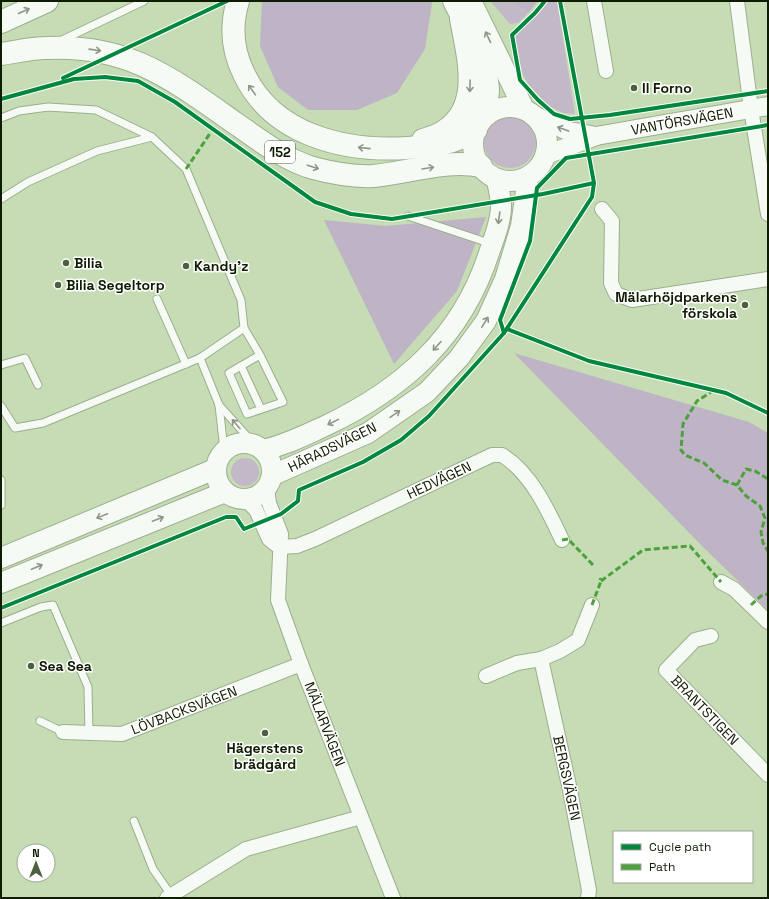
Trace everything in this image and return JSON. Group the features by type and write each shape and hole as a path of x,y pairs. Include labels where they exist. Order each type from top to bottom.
{"highway":[{"path":"1,22 47,1"},
{"path":"238,1 234,14 232,34 236,59 248,84 262,104 288,124 315,137 345,146 375,149 440,146 460,140 478,126"},
{"path":"403,148 443,132 459,118 470,95 470,73 462,7"},
{"name":"152","path":"1,54 45,48 80,48 114,53 153,68 272,148 312,168 352,176 371,176 466,163 480,166"}],"main road":[{"path":"462,7 528,112 543,125 548,141 546,155 540,167 528,177 510,182 497,179 489,175 480,166 476,158 473,140 488,100 489,89 484,69 462,7"},
{"path":"478,126 492,112 505,107 528,112"},
{"name":"HÄRADSVÄGEN","path":"270,482 368,433 427,392 459,358 486,321 505,279 521,226 528,177"},
{"name":"HÄRADSVÄGEN","path":"259,447 285,445 356,411 414,371 440,343 462,312 484,268 498,224 501,206 497,179"},
{"path":"237,443 259,447 270,459 270,482 254,498 246,500 233,498 225,492 217,481 216,470 218,459 224,450 237,443"},
{"path":"1,558 216,470"},
{"path":"1,582 225,492"}],"street":[{"path":"594,1 606,71"},
{"path":"736,10 760,108 768,214"},
{"name":"VANTÖRSVÄGEN","path":"546,155 596,136 760,108"},
{"name":"VANTÖRSVÄGEN","path":"528,112 564,130 596,136"},
{"path":"602,209 612,221 611,283 616,294 632,300 768,279"},
{"name":"HEDVÄGEN","path":"279,547 297,546 315,539 492,455 502,455 520,471 548,508 562,540"},
{"name":"MÄLARVÄGEN","path":"270,482 269,503 281,534 279,547 278,600 360,817 393,898"},
{"path":"246,500 256,510 269,539 279,547"},
{"path":"721,582 734,589 768,622"},
{"path":"486,676 518,663 541,659 560,651 578,640 592,605"},
{"name":"BRANTSTIGEN","path":"711,636 695,640 666,670 768,775"},
{"name":"BERGSVÄGEN","path":"541,659 570,790 588,890 588,898"},
{"name":"LÖVBACKSVÄGEN","path":"63,732 122,734 301,664"},
{"path":"169,897 246,849 360,817"}],"lane":[{"path":"45,48 144,1"},
{"path":"1,116 19,111 48,107 96,110 152,137 186,169 242,300 244,328 260,355 283,402 247,414 229,374 260,355"},
{"path":"1,200 28,182 97,151 152,137"},
{"path":"408,216 492,244"},
{"path":"157,299 186,364"},
{"path":"1,406 15,428 43,422 200,358 244,328"},
{"path":"1,365 25,358 38,385"},
{"path":"200,358 219,405 224,450"},
{"path":"241,366 261,410"},
{"path":"219,405 259,447"},
{"path":"1,480 1,505"},
{"path":"1,623 41,607 53,605 88,687 89,733"},
{"path":"40,721 63,732"},
{"path":"134,821 153,869 169,897"}],"shaded area":[{"path":"262,1 432,1 432,3 425,49 397,93 357,110 308,110 278,87 260,46"},
{"path":"490,1 510,1 528,13 518,23 510,24"},
{"path":"510,1 538,1 528,13"},
{"path":"549,1 557,1 575,114 563,113 549,106 529,85 522,73 515,36"},
{"path":"510,116 520,118 528,124 534,132 536,142 534,152 528,160 520,166 510,168 500,166 492,160 486,152 484,142 486,132 492,124 500,118"},
{"path":"486,217 457,291 394,364 324,220 386,226"},
{"path":"514,353 749,422 768,433 768,610 704,548"},
{"path":"245,458 255,462 259,472 255,482 245,486 235,482 231,472 235,462"}],"marked path":[{"path":"186,169 213,129"},
{"path":"714,390 697,401 683,424 681,450 685,455 704,463 722,480 737,485 746,496 760,506 765,518 761,532 763,543 768,551"},
{"path":"737,485 746,469 755,471 768,479"},
{"path":"562,540 568,539 594,566"},
{"path":"601,581 643,550 690,546 721,582"},
{"path":"592,605 601,581 600,578"},
{"path":"751,605 761,596 768,594"}],"cycle path":[{"path":"63,78 227,1"},
{"path":"545,1 512,35 520,80 538,100 554,114 570,119 610,115 768,91"},
{"path":"1,608 226,517 236,517 244,529 281,514 298,501 299,490 363,462 401,440 429,416 504,333 592,197 594,183 560,1"},
{"path":"1,99 74,79 105,77 138,81 175,102 315,202 351,214 392,219 543,194 594,183"},
{"path":"504,333 500,320 530,241 537,188 566,158 768,125"},
{"path":"507,329 589,361 726,393 768,413"}],"place":[{"name":"Il Forno","path":"634,88"},
{"name":"Bilia","path":"66,263"},
{"name":"Kandy'z","path":"186,266"},
{"name":"Bilia Segeltorp","path":"58,285"},
{"name":"Mälarhöjdparkens förskola","path":"745,305"},
{"name":"Sea Sea","path":"31,666"},
{"name":"Hägerstens brädgård","path":"265,733"}]}
